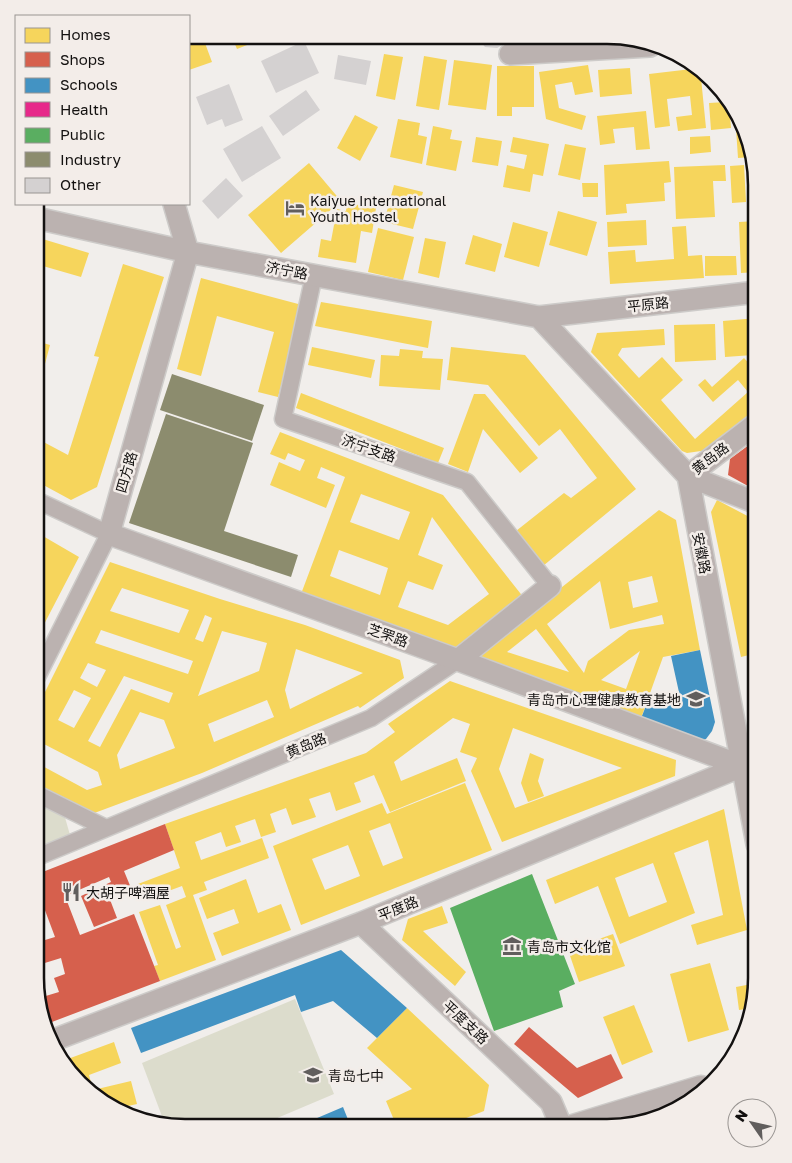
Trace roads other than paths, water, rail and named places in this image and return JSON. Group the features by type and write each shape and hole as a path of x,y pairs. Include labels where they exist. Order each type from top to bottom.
{"street":[{"path":"510,54 634,47"},
{"path":"174,205 188,252"},
{"name":"济宁路","path":"44,220 188,252 539,316"},
{"name":"四方路","path":"44,664 109,534 188,252"},
{"name":"济宁支路","path":"314,275 283,419 467,482 550,586"},
{"name":"平原路","path":"539,316 748,293"},
{"path":"539,316 688,476 748,499"},
{"name":"黄岛路","path":"688,476 748,429"},
{"name":"安徽路","path":"688,476 748,797"},
{"name":"芝罘路","path":"44,504 109,534 458,660 742,766"},
{"name":"黄岛路","path":"44,854 371,718 458,660 550,586"},
{"name":"平度路","path":"58,1039 361,923 742,766"},
{"path":"44,797 106,828"},
{"name":"平度支路","path":"361,923 551,1102 558,1119"},
{"path":"603,1119 689,1093"}],"place":[{"name":"Kaiyue International Youth Hostel","path":"295,208"},
{"name":"青岛市心理健康教育基地","path":"696,699"},
{"name":"大胡子啤酒屋","path":"71,892"},
{"name":"青岛市文化馆","path":"512,946"},
{"name":"青岛七中","path":"313,1075"}]}
